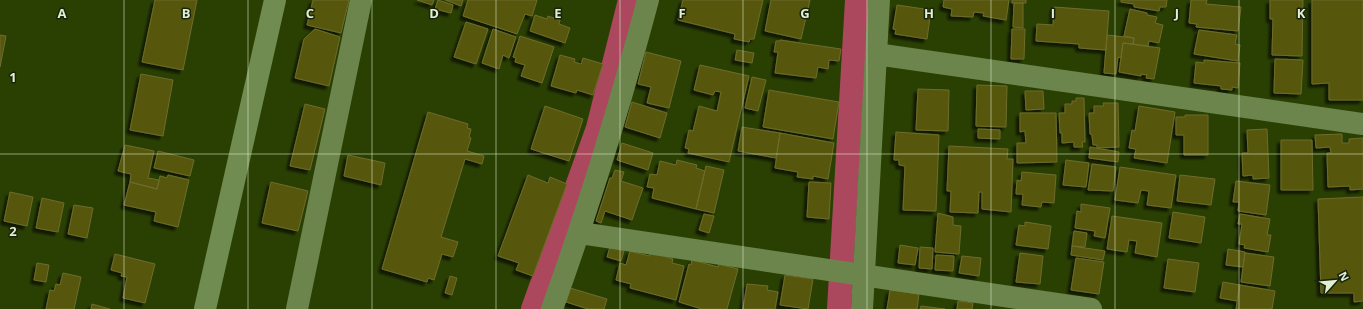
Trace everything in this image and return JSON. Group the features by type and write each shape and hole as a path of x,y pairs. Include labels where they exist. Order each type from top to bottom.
{"street":[{"path":"204,309 275,0"},
{"path":"297,309 361,0"},
{"path":"552,309 580,233 617,114 648,0"},
{"path":"862,309 858,274 879,0"},
{"path":"876,54 1363,124"},
{"path":"580,233 1091,309"}],"building":[{"path":"155,0 197,0 183,70 142,62"},
{"path":"313,0 349,0 341,33 307,25"},
{"path":"417,0 434,0 432,5"},
{"path":"438,0 453,5 451,13 435,9"},
{"path":"445,0 463,0 461,6"},
{"path":"468,0 537,0 532,16 525,14 517,34 463,16"},
{"path":"683,0 763,0 754,39 750,39 749,42 734,39 735,34 678,20"},
{"path":"771,0 810,0 801,39 765,31"},
{"path":"944,0 1009,0 1006,20 983,16 984,13 974,12 973,17 951,16 952,9 943,7"},
{"path":"1012,0 1026,0 1026,3 1012,3"},
{"path":"1121,0 1167,0 1166,7 1160,7 1159,11 1134,7 1134,4 1121,2"},
{"path":"1191,0 1207,0 1206,4 1241,7 1238,31 1196,27 1197,24 1189,23"},
{"path":"1270,0 1303,0 1302,56 1272,55 1273,19 1270,19"},
{"path":"1312,0 1363,0 1363,100 1329,100 1329,83 1312,84"},
{"path":"1014,3 1023,3 1023,28 1013,27"},
{"path":"897,5 931,10 927,39 895,34 896,30 893,29"},
{"path":"1054,7 1109,11 1106,50 1079,48 1079,44 1036,41 1037,24 1053,25"},
{"path":"1130,9 1157,17 1155,23 1163,25 1159,43 1149,41 1148,46 1133,44 1134,38 1124,36"},
{"path":"535,15 547,19 548,16 560,20 559,24 570,28 565,43 530,31"},
{"path":"466,22 488,29 476,64 454,57"},
{"path":"315,29 340,37 329,86 295,78 304,39"},
{"path":"493,29 516,37 509,58 503,55 499,69 482,63"},
{"path":"1012,29 1025,29 1024,59 1011,59"},
{"path":"1199,30 1237,35 1235,44 1240,45 1238,61 1194,54"},
{"path":"0,35 6,36 0,67"},
{"path":"1107,35 1134,38 1133,44 1123,43 1121,58 1118,57 1116,74 1104,73"},
{"path":"520,36 554,47 542,83 521,76 525,65 515,62 516,58 513,57"},
{"path":"780,40 841,49 839,61 829,60 828,69 818,67 816,78 775,73 778,52 774,52 776,41"},
{"path":"1123,43 1160,48 1154,79 1146,78 1147,75 1141,74 1141,76 1119,72"},
{"path":"737,50 754,53 752,63 735,60"},
{"path":"646,52 681,61 669,108 647,103 651,87 638,84"},
{"path":"560,55 575,59 574,62 581,64 583,58 603,64 593,95 577,90 576,93 551,86"},
{"path":"1275,59 1303,60 1301,94 1274,93"},
{"path":"1204,60 1240,63 1238,88 1232,87 1232,90 1221,89 1221,86 1194,83 1196,62 1204,63"},
{"path":"700,65 749,76 729,162 688,153 689,149 685,148 689,130 693,131 699,106 717,111 721,92 715,91 713,95 694,90"},
{"path":"141,74 173,80 163,136 130,130"},
{"path":"752,77 766,80 758,111 745,108"},
{"path":"977,85 1007,86 1006,127 976,126"},
{"path":"918,89 949,90 948,131 916,130"},
{"path":"769,90 839,102 833,139 763,127"},
{"path":"1025,91 1043,91 1044,109 1026,110"},
{"path":"1076,98 1084,98 1085,142 1082,142 1083,147 1074,147 1074,142 1062,143 1062,133 1060,133 1059,113 1065,113 1065,104 1072,104 1072,101 1076,101"},
{"path":"632,102 667,113 660,138 625,127"},
{"path":"1103,103 1118,103 1119,147 1097,148 1097,145 1093,145 1092,135 1090,134 1089,113 1094,113 1094,106 1104,106"},
{"path":"305,104 325,109 310,170 290,166"},
{"path":"545,106 583,119 569,161 531,149"},
{"path":"1139,106 1175,112 1167,163 1134,158 1136,149 1129,148 1132,130 1135,131"},
{"path":"428,112 468,124 467,128 471,129 469,137 471,138 467,151 484,156 482,164 465,159 441,237 458,242 453,257 442,254 434,280 428,278 427,282 382,269"},
{"path":"1020,113 1056,113 1057,162 1017,163 1017,143 1026,143 1025,131 1020,132"},
{"path":"1185,115 1208,115 1208,155 1184,155 1184,135 1176,135 1176,117 1185,117"},
{"path":"742,127 780,133 776,158 738,151"},
{"path":"978,129 1000,130 1000,139 978,138"},
{"path":"1267,129 1269,178 1253,179 1253,175 1243,176 1242,153 1248,153 1247,130"},
{"path":"896,132 939,135 936,211 903,210 905,166 899,165 899,160 894,160"},
{"path":"780,133 834,143 828,179 813,176 813,179 797,177 798,172 775,168"},
{"path":"1342,134 1342,143 1349,143 1349,139 1363,138 1363,189 1350,190 1350,186 1328,187 1327,153 1331,153 1330,147 1316,148 1315,135"},
{"path":"1281,140 1312,140 1313,190 1281,190"},
{"path":"622,143 653,153 648,170 617,160"},
{"path":"125,145 154,151 148,178 159,180 157,189 130,182 131,174 118,171"},
{"path":"949,146 1008,149 1007,159 1013,159 1011,212 982,209 982,192 979,192 978,213 950,212 951,191 947,191"},
{"path":"1090,147 1119,152 1118,162 1089,158"},
{"path":"158,151 194,160 190,176 154,168"},
{"path":"348,155 385,163 381,185 344,176"},
{"path":"677,160 697,165 696,168 705,171 696,209 652,198 654,188 647,187 650,174 657,175 660,161 676,165"},
{"path":"1066,160 1089,163 1086,187 1063,185"},
{"path":"1092,164 1116,167 1113,191 1088,190"},
{"path":"706,166 724,170 714,213 696,209"},
{"path":"1120,167 1176,175 1171,208 1147,205 1149,191 1141,190 1138,203 1115,200"},
{"path":"615,170 624,172 621,181 643,188 632,220 605,211 601,223 596,221 610,178 612,178"},
{"path":"1022,172 1056,175 1054,203 1042,202 1041,207 1022,205 1023,194 1016,194 1017,180 1021,181"},
{"path":"168,175 189,180 178,227 154,221 156,212 124,205 130,182 157,189 160,176 167,178"},
{"path":"528,175 548,183 550,177 567,184 533,276 516,270 519,263 498,256"},
{"path":"1180,175 1215,179 1211,205 1177,201"},
{"path":"1236,181 1270,185 1266,215 1238,211 1239,202 1233,202"},
{"path":"271,182 308,191 298,231 262,223"},
{"path":"809,182 831,183 829,219 807,217"},
{"path":"10,192 33,197 27,226 4,221"},
{"path":"1363,197 1363,301 1354,302 1354,293 1321,293 1318,199"},
{"path":"42,198 64,203 58,232 36,228"},
{"path":"1081,204 1110,208 1105,238 1094,236 1095,231 1075,228 1077,211 1081,212"},
{"path":"74,205 93,208 87,238 68,234"},
{"path":"1173,212 1205,217 1201,243 1169,238"},
{"path":"938,213 953,217 953,225 961,226 959,254 935,252"},
{"path":"704,214 714,216 709,233 699,230"},
{"path":"1240,214 1270,219 1267,235 1271,235 1268,252 1244,248 1245,245 1239,244 1242,224 1238,224"},
{"path":"1112,216 1162,223 1157,257 1135,253 1137,241 1129,240 1127,252 1107,249"},
{"path":"1025,222 1051,226 1048,249 1016,245 1019,225 1025,226"},
{"path":"1074,231 1087,233 1085,247 1072,246"},
{"path":"900,245 918,248 915,265 898,263"},
{"path":"1072,246 1105,251 1103,260 1071,255"},
{"path":"610,247 624,251 621,261 607,257"},
{"path":"920,247 933,248 932,269 919,268"},
{"path":"1228,249 1245,252 1243,267 1226,265"},
{"path":"630,251 649,256 651,252 673,259 672,263 684,266 676,300 630,288 631,284 616,280 620,263 626,265"},
{"path":"1020,253 1043,256 1040,284 1016,282"},
{"path":"1245,253 1274,257 1270,286 1241,282"},
{"path":"115,254 155,264 145,303 123,298 127,277 121,276 122,273 111,270"},
{"path":"936,255 954,256 953,271 935,270"},
{"path":"962,256 981,258 979,276 959,273"},
{"path":"1076,258 1104,262 1099,294 1071,290"},
{"path":"1168,259 1199,263 1195,292 1164,288"},
{"path":"692,260 718,267 719,264 738,269 727,309 702,309 679,302 689,264 691,265"},
{"path":"37,263 49,265 46,282 34,280"},
{"path":"63,273 81,277 74,309 46,309 50,290 54,291 56,284 60,285"},
{"path":"785,275 813,279 808,309 780,305"},
{"path":"450,276 457,278 452,295 445,293"},
{"path":"1223,282 1240,285 1237,301 1220,298"},
{"path":"747,284 768,286 767,290 778,292 775,309 743,309"},
{"path":"1240,285 1275,291 1272,309 1236,309"},
{"path":"570,288 607,299 604,309 588,309 566,302"},
{"path":"890,290 919,294 917,309 887,309"},
{"path":"958,301 973,303 972,309 957,309"},
{"path":"92,304 110,309 91,309"},
{"path":"921,306 945,309 920,309"}],"waterway":[{"path":"533,309 598,128 630,0"},
{"path":"839,309 857,0"}]}
